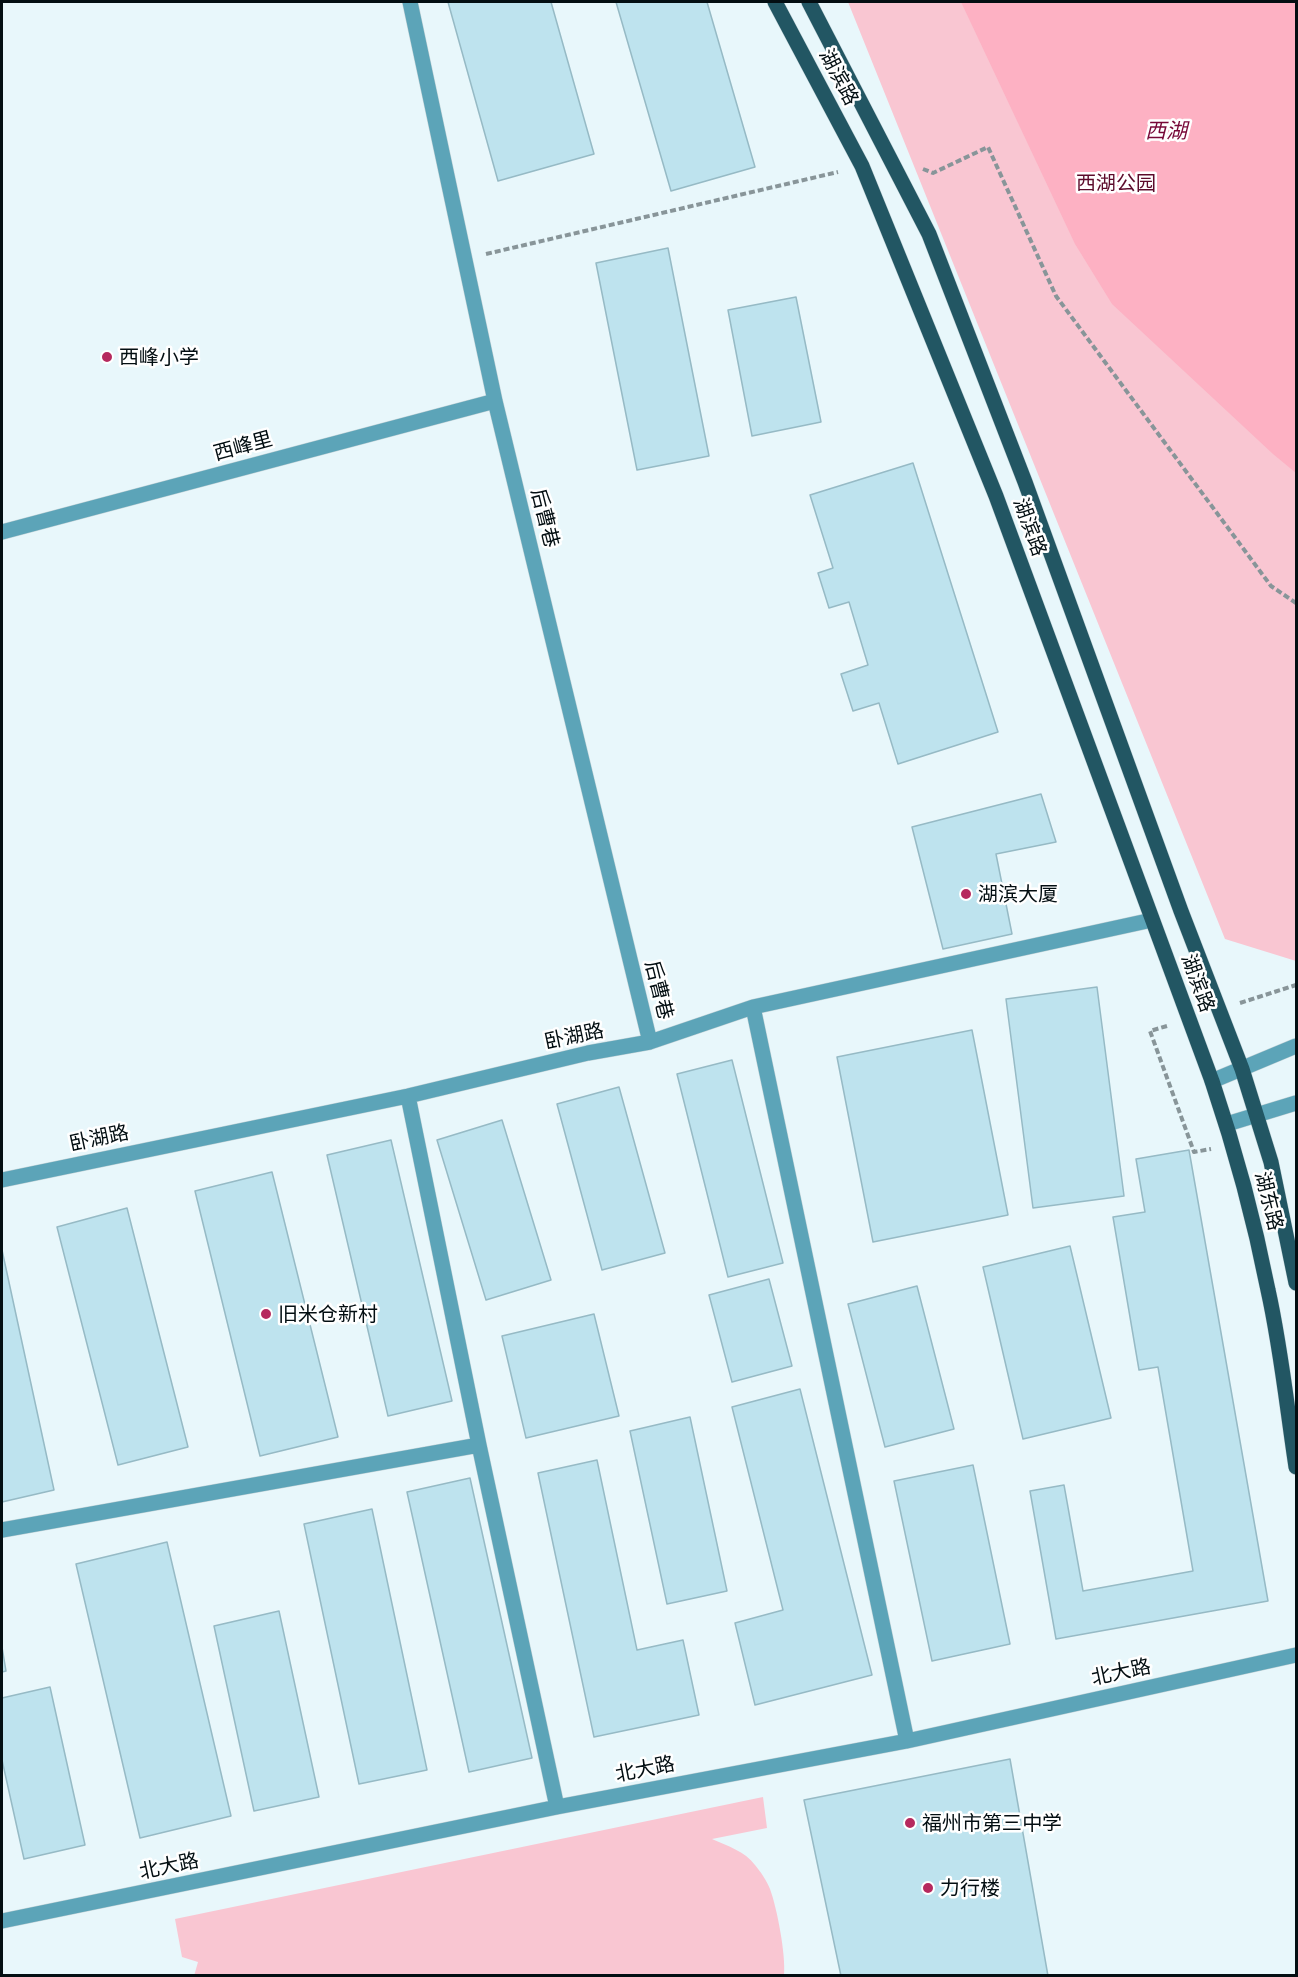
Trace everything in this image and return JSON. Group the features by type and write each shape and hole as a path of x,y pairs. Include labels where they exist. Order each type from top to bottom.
{"main road":[{"name":"湖滨路","path":"775,2 862,166 996,496 1227,1124"},
{"name":"湖滨路","path":"809,2 929,234 1025,482 1181,911 1242,1069"},
{"name":"湖东路","path":"1242,1069 1271,1162 1296,1283"},
{"name":"湖东路","path":"1227,1124 1269,1291 1296,1467"}],"street":[{"name":"后曹巷","path":"410,2 495,401 650,1042"},
{"name":"西峰里","path":"2,532 495,401"},
{"name":"卧湖路","path":"2,1180 408,1096 588,1053 650,1042 753,1007 1152,920"},
{"path":"753,1007 907,1741"},
{"path":"1212,1081 1296,1046"},
{"path":"408,1096 557,1807"},
{"path":"1227,1124 1296,1103"},
{"path":"2,1530 480,1446"},
{"name":"北大路","path":"2,1921 557,1807 907,1741 1296,1655"}],"path":[{"path":"933,174 988,147 1056,296 1271,586 1296,603"},
{"path":"465,259 862,166"}],"green space":[{"name":"西湖公园","path":"848,2 1296,2 1296,961 1225,939"},
{"path":"763,1797 767,1828 712,1839 735,1849 751,1860 767,1883 773,1897 780,1932 784,1975 194,1976 198,1962 182,1957 175,1919"}],"water":[{"name":"西湖","path":"961,2 1296,2 1296,473 1112,304 1075,244"}],"building":[{"path":"448,2 551,2 594,154 498,181"},
{"path":"616,2 707,2 755,167 671,191"},
{"path":"668,248 709,456 637,470 596,263"},
{"path":"796,297 821,422 752,436 728,310"},
{"path":"913,463 998,732 898,764 879,703 853,711 841,674 868,665 849,602 829,608 818,573 833,568 810,495"},
{"name":"湖滨大厦","path":"1041,794 1056,842 996,854 1012,934 943,949 912,827"},
{"path":"1097,987 1124,1196 1033,1208 1006,999"},
{"path":"972,1030 1008,1215 873,1242 837,1057"},
{"path":"732,1060 783,1263 728,1277 677,1074"},
{"path":"619,1087 665,1253 602,1270 557,1104"},
{"path":"502,1120 551,1280 486,1300 437,1140"},
{"path":"391,1140 452,1401 388,1416 327,1155"},
{"path":"1189,1150 1268,1601 1056,1639 1030,1491 1064,1485 1083,1591 1193,1571 1158,1367 1139,1370 1113,1217 1145,1212 1136,1159"},
{"name":"旧米仓新村","path":"272,1172 338,1437 260,1456 195,1191"},
{"path":"127,1208 188,1447 118,1465 57,1227"},
{"path":"1070,1246 1111,1418 1023,1439 983,1267"},
{"path":"2,1250 54,1490 2,1502"},
{"path":"769,1279 792,1366 732,1382 709,1295"},
{"path":"917,1286 954,1429 885,1447 848,1304"},
{"path":"594,1314 619,1416 526,1438 502,1336"},
{"path":"800,1389 872,1675 755,1705 735,1623 783,1610 732,1407"},
{"path":"690,1417 727,1591 667,1604 630,1431"},
{"path":"597,1460 637,1650 683,1640 699,1715 594,1737 538,1473"},
{"path":"973,1465 1010,1644 932,1661 894,1481"},
{"path":"470,1478 532,1758 469,1772 407,1492"},
{"path":"372,1509 427,1770 359,1784 304,1524"},
{"path":"167,1542 231,1816 140,1838 76,1564"},
{"path":"279,1611 319,1797 254,1811 214,1626"},
{"path":"2,1647 6,1671 2,1672"},
{"path":"50,1687 85,1845 24,1859 2,1760 2,1698"},
{"name":"力行楼","path":"1010,1759 1048,1976 841,1976 804,1800"}],"place":[{"name":"西峰小学","path":"107,357"},
{"name":"湖滨大厦","path":"966,894"},
{"name":"旧米仓新村","path":"266,1314"},
{"name":"福州市第三中学","path":"910,1823"},
{"name":"力行楼","path":"928,1888"}]}
